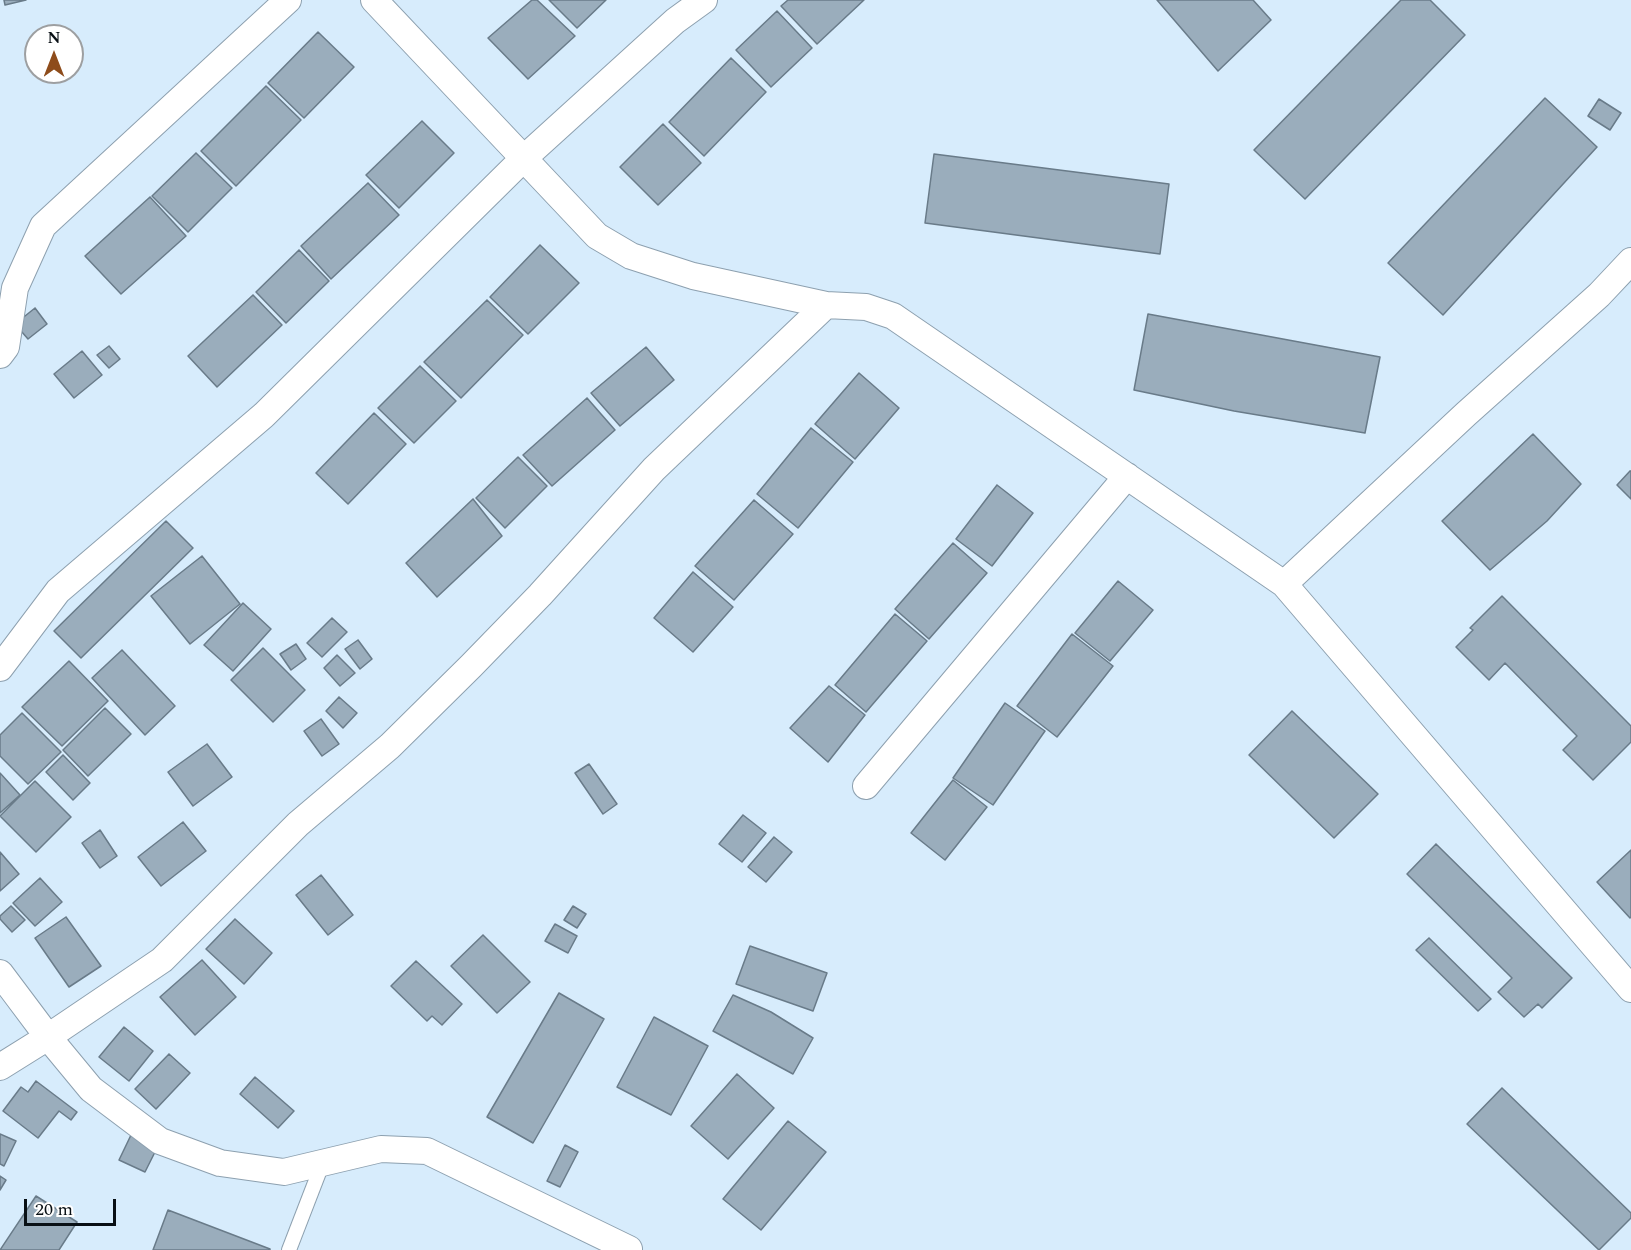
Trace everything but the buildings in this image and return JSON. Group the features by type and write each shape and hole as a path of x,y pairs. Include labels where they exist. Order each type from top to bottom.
{"street":[{"path":"0,355 6,347 15,288 43,226 288,0"},
{"path":"374,0 597,236 631,256 693,276 826,305 866,308 893,316 1284,584 1631,989"},
{"path":"0,668 57,591 264,415 523,159 675,21 704,0"},
{"path":"1284,584 1466,414 1599,295 1631,261"},
{"path":"0,1067 162,960 298,824 390,746 540,595 654,469 826,305"},
{"path":"866,786 1127,476"},
{"path":"0,974 90,1089 160,1141 220,1163 284,1172 381,1149 427,1151 629,1250"}],"lane":[{"path":"289,1250 323,1162"}]}
